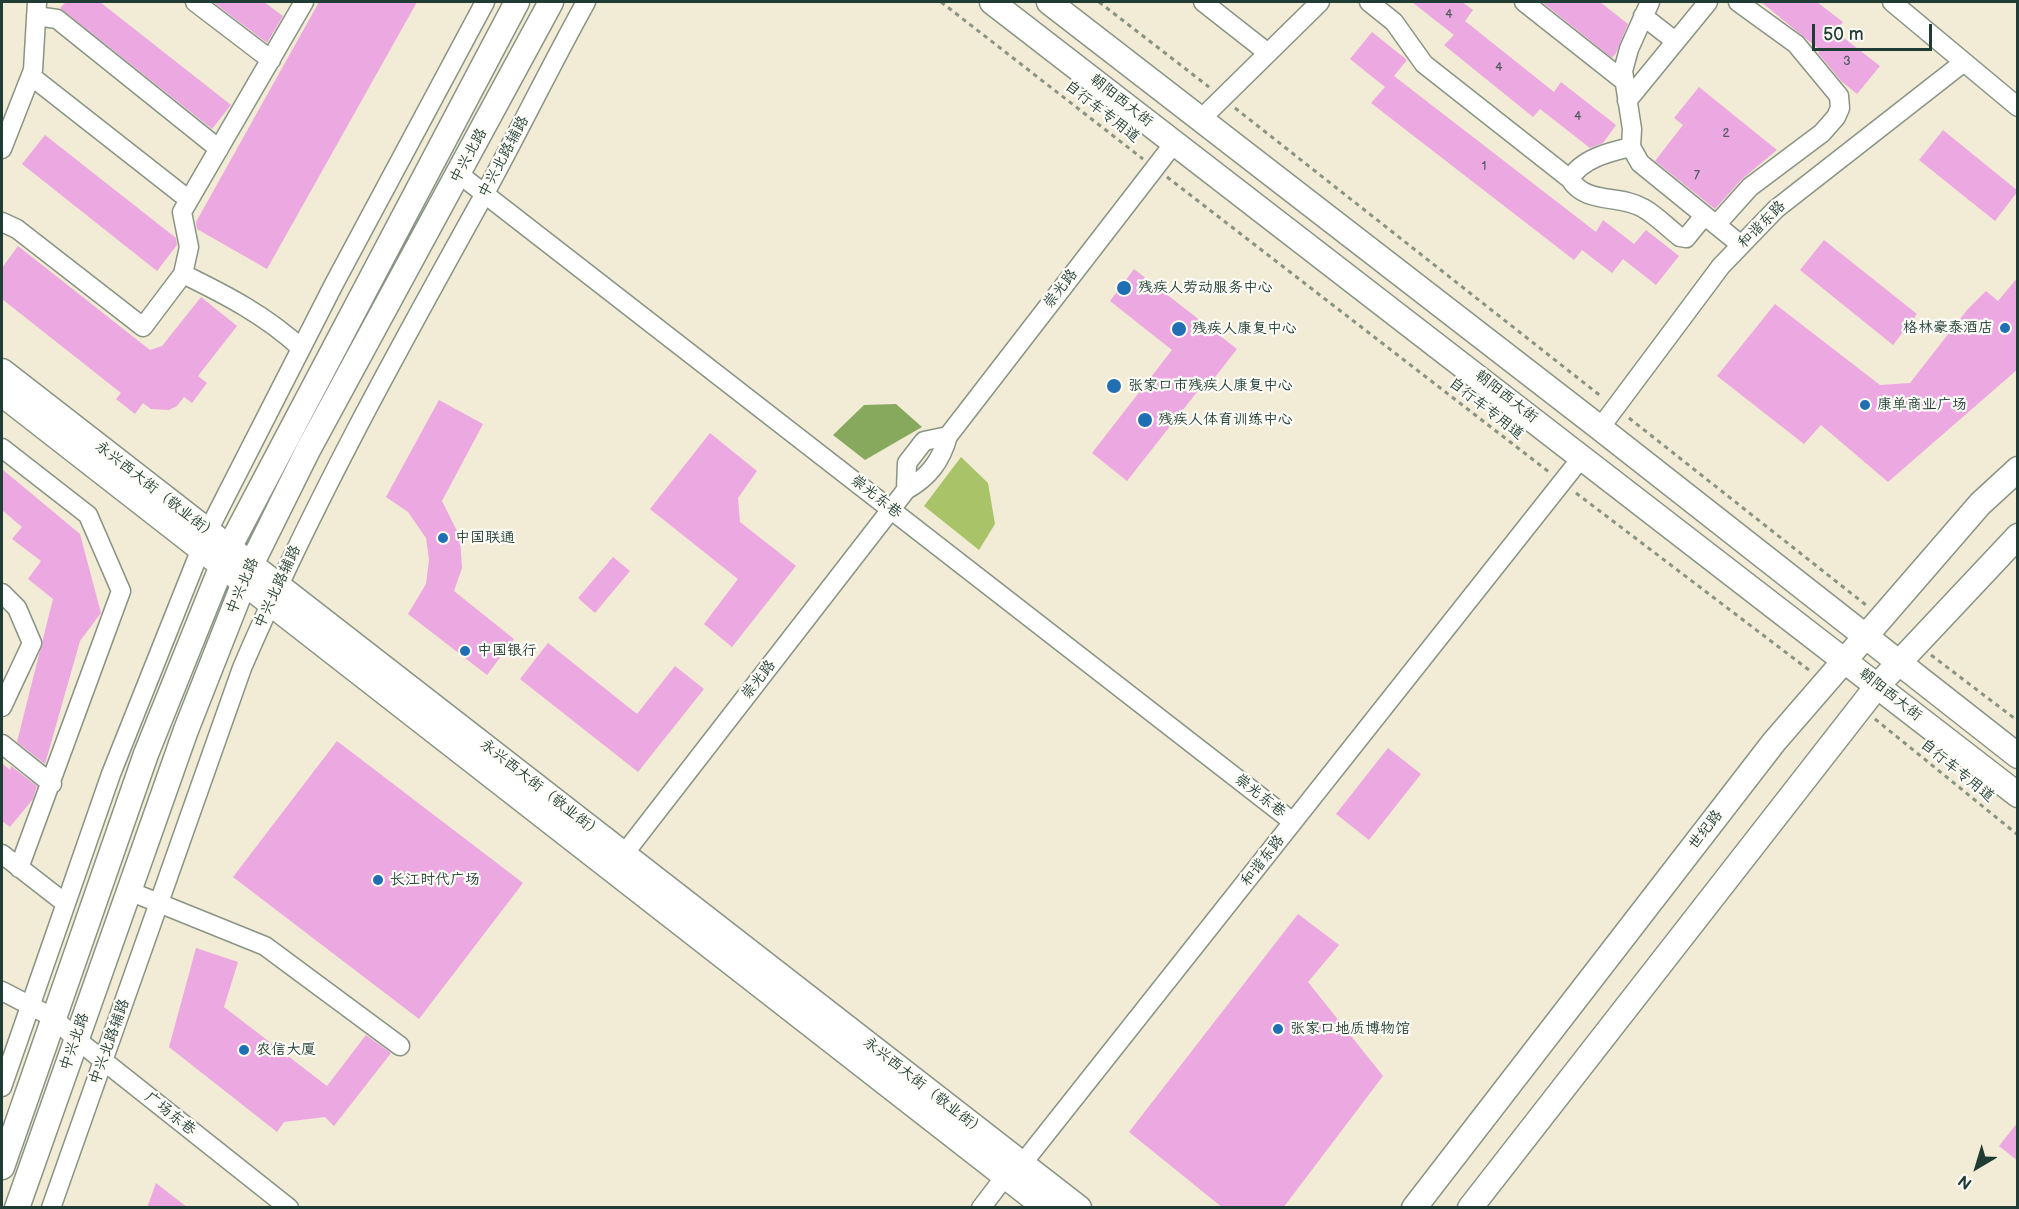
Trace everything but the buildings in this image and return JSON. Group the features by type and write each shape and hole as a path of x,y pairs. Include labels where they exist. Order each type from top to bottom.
{"main road":[{"name":"中兴北路","path":"2,1167 146,754 226,556 517,2"},
{"name":"中兴北路","path":"17,1208 186,730 247,573 308,450 551,2"},
{"name":"朝阳西大街","path":"992,2 1844,658 2018,795"},
{"name":"朝阳西大街","path":"1049,2 1202,118 2018,756"},
{"name":"永兴西大街（敬业街）","path":"2,371 205,540"},
{"name":"永兴西大街（敬业街）","path":"2,394 226,556 1016,1172 1079,1208"},
{"name":"世纪路","path":"1414,1208 1774,742 1844,658 1980,504 2018,470"},
{"path":"1470,1208 1878,685 2018,536"},
{"name":"永兴西大街（敬业街）","path":"1016,1172 1046,1208"}],"street":[{"path":"195,2 271,60"},
{"path":"2,222 17,229 143,327 183,273 189,247 182,212 304,2"},
{"path":"2,1087 115,763 205,540 301,348 485,2"},
{"name":"中兴北路辅路","path":"51,1208 242,668 274,594 339,459 485,194 586,2"},
{"path":"1203,2 1268,52"},
{"path":"1202,118 1320,2"},
{"path":"1369,2 1394,22 1424,64 1570,179 1576,188 1590,196 1641,207 1680,237 1686,238 1822,133 1836,117 1840,108 1839,96 1796,44 1738,2"},
{"path":"1524,2 1624,81"},
{"path":"1627,101 1708,2"},
{"path":"1892,2 2018,107"},
{"path":"2,149 31,76 37,9 57,19 219,149"},
{"path":"1675,41 1646,9 1629,48 1623,71 1632,129 1631,147 1640,163 1741,245"},
{"name":"和谐东路","path":"1600,428 1721,266 1776,209 1964,62"},
{"path":"31,76 189,200"},
{"name":"崇光路","path":"619,862 906,490 924,479 942,456 948,436 1175,142"},
{"path":"1570,179 1576,168 1605,153 1631,147"},
{"name":"崇光东巷","path":"459,174 1293,822"},
{"path":"183,273 251,308 276,325 301,348"},
{"path":"2,448 88,515 121,591 52,784 19,868"},
{"name":"和谐东路","path":"981,1208 1016,1172 1582,457"},
{"path":"2,592 17,608 32,643 2,707"},
{"path":"2,744 52,784"},
{"path":"2,854 65,903"},
{"path":"129,891 265,946 400,1046"},
{"name":"广场东巷","path":"2,992 54,1018 103,1061 289,1208"},
{"name":"和谐东路","path":"994,1208 1016,1172"}],"path":[{"name":"自行车专用道","path":"941,2 1562,483 1824,682"},
{"path":"1099,2 1881,617"},
{"path":"1916,644 2018,722"},
{"name":"自行车专用道","path":"1860,708 2018,835"}],"green space":[{"path":"896,404 922,427 865,460 833,435 864,405"},
{"path":"961,457 988,483 995,524 979,550 924,506"}],"place":[{"name":"残疾人劳动服务中心","path":"1124,288"},
{"name":"格林豪泰酒店","path":"2005,328"},
{"name":"残疾人康复中心","path":"1179,329"},
{"name":"张家口市残疾人康复中心","path":"1114,386"},
{"name":"康单商业广场","path":"1865,405"},
{"name":"残疾人体育训练中心","path":"1145,420"},
{"name":"中国联通","path":"443,538"},
{"name":"中国银行","path":"465,651"},
{"name":"长江时代广场","path":"378,880"},
{"name":"张家口地质博物馆","path":"1278,1029"},
{"name":"农信大厦","path":"244,1050"}]}
